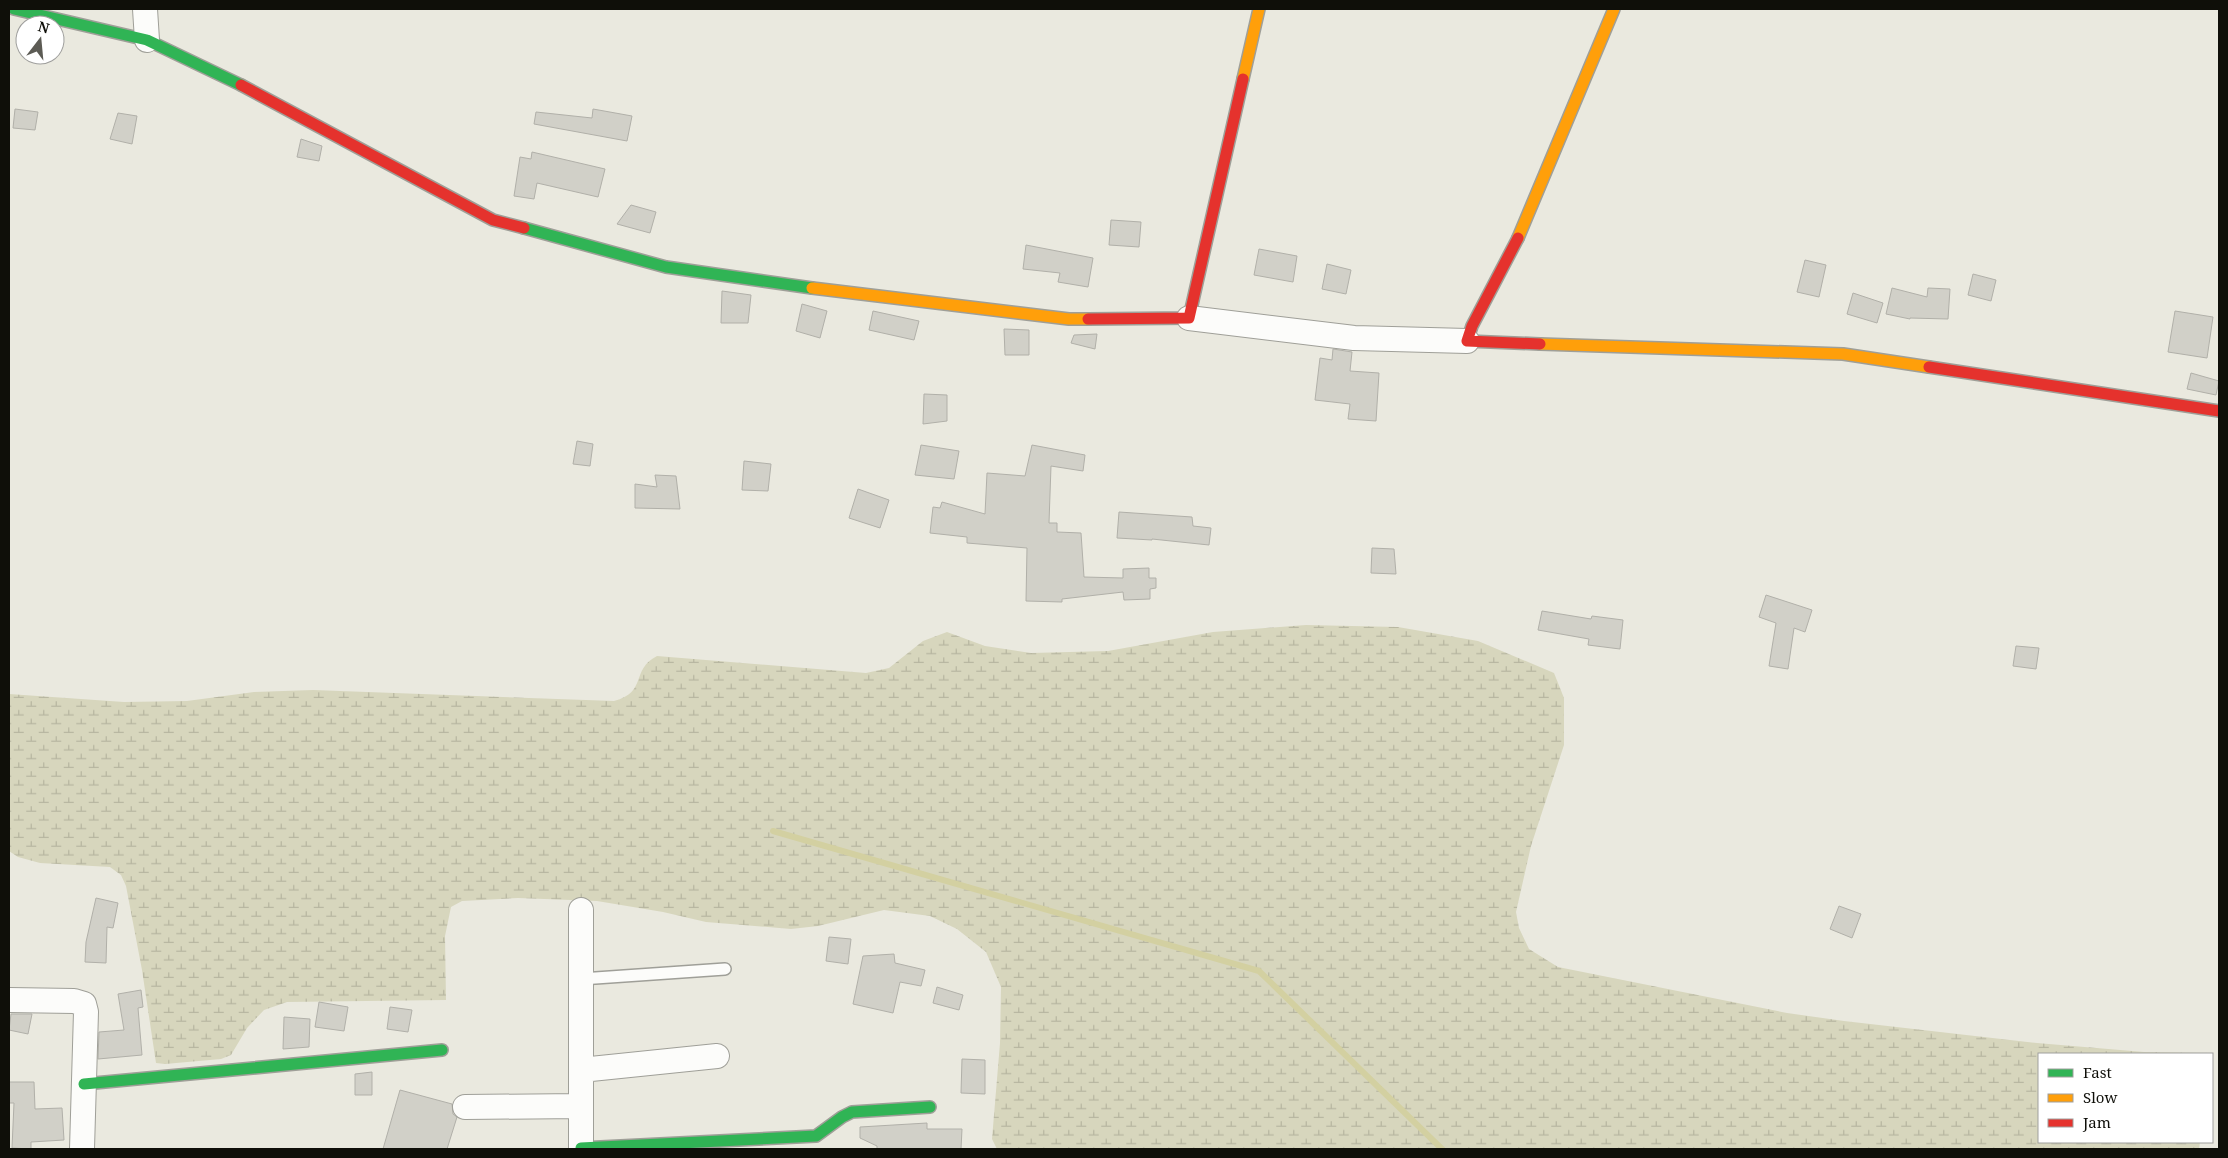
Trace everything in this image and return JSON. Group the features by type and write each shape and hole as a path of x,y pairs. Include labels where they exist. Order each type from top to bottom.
{"street":[{"path":"14,9 147,40 200,64 293,111 395,169 493,220 666,267 810,288 1069,319 1189,318 1354,338 1843,354 2219,410"},
{"path":"146,9 147,40"},
{"path":"1189,318 1259,9"},
{"path":"1467,341 1472,326 1521,233 1614,9"},
{"path":"581,910 581,1148 816,1136 826,1131 841,1115 852,1112 930,1107"},
{"path":"9,1000 74,1001 84,1004 86,1012 82,1149"},
{"path":"84,1084 442,1050"},
{"path":"580,1070 717,1056"},
{"path":"465,1107 580,1106"}],"lane":[{"path":"580,979 725,969"}],"green space":[{"path":"1306,625 1398,627 1478,641 1554,673 1564,698 1564,745 1531,846 1516,912 1519,928 1529,949 1558,967 1787,1013 1844,1021 2037,1043 2144,1052 2212,1053 2038,1053 2038,1143 2200,1143 2199,1149 997,1149 992,1139 1000,1043 1001,987 986,952 957,929 930,916 884,910 818,926 791,929 706,922 663,912 597,901 518,898 462,901 451,907 445,936 446,1000 287,1002 264,1010 247,1028 231,1055 221,1059 165,1064 156,1063 142,970 126,886 121,875 110,867 40,863 18,857 9,851 9,694 124,702 187,701 254,692 313,690 614,701 625,697 631,692 644,668 657,656 866,673 889,668 923,641 947,632 985,646 1031,653 1108,651 1213,632"}],"building":[{"path":"15,109 38,112 35,130 13,128"},
{"path":"593,109 632,116 627,141 534,124 536,112 592,118"},
{"path":"118,113 137,116 132,144 110,139"},
{"path":"301,139 322,146 319,161 297,157"},
{"path":"532,152 605,169 598,197 537,183 534,199 514,196 520,157 531,159"},
{"path":"631,205 656,212 650,233 617,224"},
{"path":"1111,220 1141,222 1139,247 1109,245"},
{"path":"1026,245 1093,258 1088,287 1058,282 1060,273 1023,269"},
{"path":"1259,249 1297,256 1293,282 1254,275"},
{"path":"1805,260 1826,265 1819,297 1797,292"},
{"path":"1327,264 1351,270 1346,294 1322,289"},
{"path":"1973,274 1996,280 1991,301 1968,295"},
{"path":"1892,288 1927,297 1928,288 1950,289 1948,319 1910,319 1886,314"},
{"path":"722,291 751,295 748,323 721,323"},
{"path":"1853,293 1883,303 1877,323 1847,314"},
{"path":"802,304 827,311 820,338 796,331"},
{"path":"873,311 919,321 914,340 869,330"},
{"path":"2175,311 2213,317 2207,358 2168,352"},
{"path":"1004,329 1029,330 1029,355 1005,355"},
{"path":"1097,334 1095,349 1071,343 1074,335"},
{"path":"1333,349 1352,352 1350,371 1379,373 1376,421 1348,419 1350,404 1315,400 1320,358 1332,360"},
{"path":"2191,373 2219,381 2216,395 2187,389"},
{"path":"924,394 947,395 947,421 923,424"},
{"path":"577,441 593,444 590,466 573,464"},
{"path":"921,445 959,451 954,479 915,475"},
{"path":"1032,445 1085,455 1083,471 1051,466 1049,523 1057,523 1057,532 1081,533 1084,577 1123,578 1123,569 1149,568 1149,578 1156,578 1156,588 1150,589 1150,599 1124,600 1123,592 1062,599 1062,602 1026,601 1027,548 967,543 967,537 930,533 933,507 940,508 942,502 985,514 987,473 1025,476"},
{"path":"744,461 771,464 768,491 742,490"},
{"path":"655,475 676,476 680,509 635,508 635,484 657,487"},
{"path":"858,489 889,500 880,528 849,518"},
{"path":"1119,512 1192,517 1193,526 1211,528 1209,545 1152,539 1117,538"},
{"path":"1372,548 1394,549 1396,574 1371,573"},
{"path":"1766,595 1812,610 1805,632 1794,628 1788,669 1769,666 1776,623 1759,617"},
{"path":"1542,611 1591,619 1592,616 1623,620 1620,649 1588,645 1589,639 1538,630"},
{"path":"2016,646 2039,648 2036,669 2013,666"},
{"path":"96,898 118,903 113,928 107,927 106,963 85,962 86,942"},
{"path":"1839,906 1861,914 1852,938 1830,929"},
{"path":"829,937 851,939 848,964 826,961"},
{"path":"894,954 895,963 925,970 921,986 900,982 893,1013 853,1004 863,956"},
{"path":"937,987 963,995 959,1010 933,1003"},
{"path":"141,990 143,1007 138,1008 142,1055 98,1059 99,1032 124,1030 118,994"},
{"path":"319,1002 348,1007 344,1031 315,1027"},
{"path":"390,1007 412,1010 408,1032 387,1029"},
{"path":"11,1014 32,1014 28,1034 9,1030"},
{"path":"284,1017 310,1019 309,1047 283,1049"},
{"path":"962,1059 985,1060 985,1094 961,1093"},
{"path":"372,1072 372,1095 355,1095 355,1074"},
{"path":"9,1082 34,1082 35,1109 62,1108 64,1140 31,1142 31,1149 12,1148 14,1103 9,1103"},
{"path":"400,1090 452,1104 453,1114 457,1117 447,1149 383,1149"},
{"path":"927,1123 927,1129 962,1129 961,1149 877,1149 877,1146 860,1138 860,1127"}],"waterway":[{"path":"773,831 1259,971 1442,1149"}],"traffic: fast":[{"path":"14,9 147,40 241,85"},
{"path":"524,228 666,267 812,288"},
{"path":"84,1084 442,1050"},
{"path":"581,1148 816,1136 852,1112 930,1107"}],"traffic: slow":[{"path":"1243,79 1259,9"},
{"path":"1518,238 1614,9"},
{"path":"812,288 1069,319 1088,319"},
{"path":"1540,344 1843,354 1929,367"}],"traffic: jam":[{"path":"1088,319 1189,318 1243,79"},
{"path":"241,85 493,220 524,228"},
{"path":"1518,238 1472,326 1467,341 1540,344"},
{"path":"1929,367 2219,411"}]}
